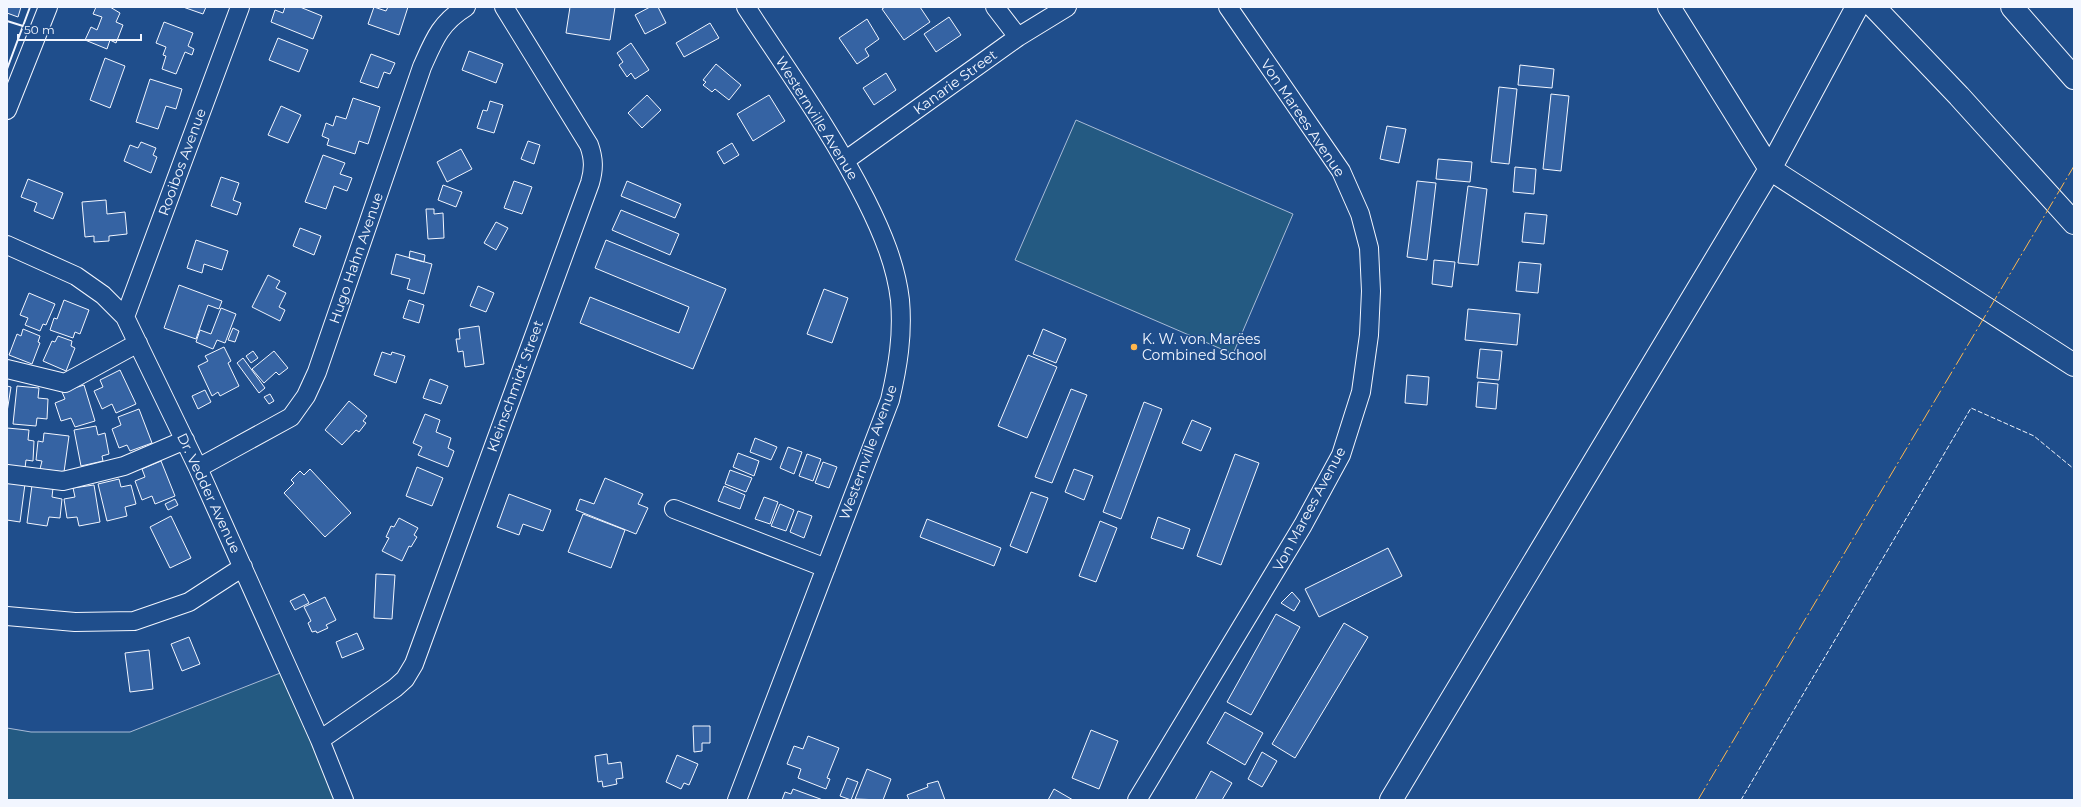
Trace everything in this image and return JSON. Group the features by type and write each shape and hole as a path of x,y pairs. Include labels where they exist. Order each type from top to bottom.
{"highway":[{"path":"1670,7 1770,169 2074,365"},
{"path":"1391,800 1770,169 1857,7"},
{"path":"1819,76 1865,7"},
{"path":"1874,7 1959,96 2074,224"},
{"path":"2017,13 2074,78"}],"street":[{"path":"7,110 48,7"},
{"name":"Rooibos Avenue","path":"125,317 240,7"},
{"name":"Hugo Hahn Avenue","path":"198,468 291,417 306,396 317,372 422,67 441,28 451,16 466,7"},
{"name":"Kleinschmidt Street","path":"320,740 395,688 406,679 414,664 594,170 593,156 589,145 504,7"},
{"name":"Westernville Avenue","path":"737,800 890,400 900,360 902,330 900,300 893,263 879,226 846,160 746,7"},
{"path":"995,7 1018,37"},
{"name":"Kanarie Street","path":"846,160 1018,37 1067,7"},
{"name":"Von Marees Avenue","path":"1137,800 1303,525 1341,455 1361,392 1369,335 1371,291 1369,248 1360,214 1341,171 1228,7"},
{"name":"Dr. Vedder Avenue","path":"7,245 76,276 103,295 125,317 198,468 320,740 344,800"},
{"path":"7,370 65,382 138,343"},
{"path":"7,474 63,481 124,466 185,440"},
{"path":"674,509 826,568"},
{"path":"7,616 75,622 134,621 189,602 242,568"}],"shaded area":[{"path":"1076,120 1293,214 1233,354 1015,260"},
{"path":"288,670 344,800 7,800 7,728 31,732 130,732"}],"building":[{"path":"7,7 21,7 18,17 7,13"},
{"path":"96,7 110,7 120,13 116,22 123,25 116,43 110,40 107,49 85,40 91,27 97,30 102,17 93,14"},
{"path":"183,7 206,7 203,14"},
{"path":"285,7 300,7 322,16 313,39 271,22 275,10 283,13"},
{"path":"374,7 386,11 388,7 408,7 399,35 368,24"},
{"path":"570,7 615,7 610,40 566,33"},
{"path":"650,7 658,7 666,23 645,34 635,15"},
{"path":"885,7 920,7 930,22 904,40 882,9"},
{"path":"949,17 961,35 936,52 924,34"},
{"path":"867,19 879,39 865,49 869,56 857,64 839,38"},
{"path":"164,22 193,33 188,46 194,49 192,55 185,52 176,74 162,69 166,56 163,55 166,47 156,43"},
{"path":"710,23 719,38 684,57 676,43"},
{"path":"278,38 308,50 299,72 269,60"},
{"path":"631,43 649,70 635,79 631,73 627,77 619,65 623,62 617,53"},
{"path":"469,51 503,64 496,83 462,70"},
{"path":"371,54 395,63 390,74 384,72 378,88 360,82"},
{"path":"105,58 125,66 110,108 90,100"},
{"path":"716,64 741,85 729,100 715,89 712,92 703,85 706,82 703,80"},
{"path":"1520,65 1554,69 1552,88 1518,85"},
{"path":"886,73 896,90 874,105 863,88"},
{"path":"150,79 182,89 176,109 166,106 158,129 136,122"},
{"path":"1499,87 1517,89 1509,164 1491,162"},
{"path":"1551,94 1569,96 1561,171 1543,169"},
{"path":"647,95 661,110 642,128 628,113"},
{"path":"769,95 785,121 753,141 737,114"},
{"path":"353,98 380,107 368,144 359,141 355,154 327,145 329,139 322,136 326,123 333,126 336,116 346,119"},
{"path":"490,101 503,105 494,133 477,128 483,110 487,111"},
{"path":"281,106 301,115 288,143 268,135"},
{"path":"1387,126 1406,129 1399,163 1380,159"},
{"path":"528,141 540,145 534,164 521,159"},
{"path":"141,142 156,148 153,155 157,157 151,173 124,161 130,145 138,148"},
{"path":"732,143 739,155 724,164 717,152"},
{"path":"461,149 472,169 447,182 437,162"},
{"path":"323,155 345,163 340,174 352,178 347,191 334,186 326,209 305,202"},
{"path":"1438,159 1472,162 1470,182 1436,179"},
{"path":"1515,167 1536,169 1534,194 1513,192"},
{"path":"221,177 239,183 233,200 241,203 237,215 211,206"},
{"path":"28,179 63,193 53,219 34,211 37,203 21,197"},
{"path":"514,181 532,187 522,214 504,208"},
{"path":"627,181 681,204 675,218 621,196"},
{"path":"1417,181 1436,183 1427,260 1407,257"},
{"path":"443,185 462,192 456,207 438,200"},
{"path":"1468,186 1487,189 1478,265 1458,263"},
{"path":"106,200 107,214 125,212 127,234 109,236 109,241 94,242 94,236 85,237 82,202"},
{"path":"426,209 434,209 434,214 443,213 444,238 428,239"},
{"path":"621,210 679,234 670,255 612,230"},
{"path":"1525,213 1547,215 1544,244 1522,242"},
{"path":"496,222 508,228 496,250 484,243"},
{"path":"300,228 321,236 314,255 293,246"},
{"path":"196,240 228,251 222,270 204,264 202,273 187,268"},
{"path":"606,240 726,289 693,369 580,323 590,297 679,333 689,307 595,268"},
{"path":"410,251 425,255 424,262 409,258"},
{"path":"396,254 432,264 424,294 407,289 410,279 391,274"},
{"path":"1434,260 1455,262 1452,287 1432,284"},
{"path":"1519,262 1541,264 1538,293 1516,291"},
{"path":"268,275 280,281 276,288 286,293 279,307 285,310 280,321 252,307"},
{"path":"179,285 222,301 219,309 208,305 196,339 164,328"},
{"path":"478,286 494,293 486,312 470,306"},
{"path":"824,289 848,298 832,343 807,334"},
{"path":"29,293 55,304 46,325 43,324 40,331 25,325 28,318 20,315"},
{"path":"64,300 89,310 80,334 75,332 73,338 50,330 54,318 57,319"},
{"path":"409,300 424,305 419,323 403,318"},
{"path":"221,308 236,314 225,343 217,340 213,349 196,342 200,330 211,334"},
{"path":"1468,309 1520,314 1517,345 1465,340"},
{"path":"479,326 484,364 465,367 463,351 458,352 456,339 460,339 459,329"},
{"path":"233,328 239,331 235,342 228,340"},
{"path":"23,329 40,336 38,342 40,343 32,364 9,355 17,334 21,336"},
{"path":"1043,329 1066,339 1056,363 1033,354"},
{"path":"58,336 72,341 71,346 75,348 66,371 43,361 52,341 55,342"},
{"path":"224,347 231,361 228,363 239,386 220,396 218,392 212,396 198,366 208,361 205,356"},
{"path":"1480,349 1502,351 1499,380 1477,378"},
{"path":"253,351 258,358 251,363 246,356"},
{"path":"274,351 288,368 279,375 276,372 264,383 252,369"},
{"path":"382,352 391,355 392,352 405,356 396,383 374,375"},
{"path":"1028,355 1057,367 1027,438 998,426"},
{"path":"243,358 265,388 259,393 237,363"},
{"path":"120,370 136,404 116,413 112,404 102,409 94,391 103,387 100,380"},
{"path":"1407,375 1429,377 1427,405 1405,403"},
{"path":"430,379 448,386 441,404 423,398"},
{"path":"1478,382 1498,384 1496,409 1476,407"},
{"path":"84,385 95,421 75,427 71,418 61,421 55,403 65,399 62,392"},
{"path":"7,386 11,387 7,412"},
{"path":"17,386 39,388 38,398 48,399 47,419 37,418 36,426 13,424"},
{"path":"1071,389 1087,395 1052,483 1035,477"},
{"path":"205,390 211,402 198,409 192,396"},
{"path":"270,394 274,401 269,404 264,397"},
{"path":"349,401 367,416 363,421 366,423 359,432 356,430 342,445 325,430"},
{"path":"1144,402 1162,409 1121,519 1103,512"},
{"path":"139,409 152,443 130,451 127,445 119,448 112,429 121,425 118,417"},
{"path":"425,414 440,420 436,432 451,438 448,448 454,451 448,467 418,455 422,447 413,443"},
{"path":"1192,420 1211,428 1201,451 1182,443"},
{"path":"96,426 98,435 105,433 109,454 102,456 103,461 81,466 74,430"},
{"path":"7,428 29,430 28,440 34,441 33,461 26,460 25,468 7,466"},
{"path":"44,433 69,436 64,472 40,469 42,461 36,460 38,441 43,442"},
{"path":"755,438 777,447 771,460 750,452"},
{"path":"788,447 802,452 794,474 780,468"},
{"path":"738,453 759,461 754,476 733,467"},
{"path":"807,454 821,459 813,481 799,476"},
{"path":"1235,454 1259,463 1221,565 1197,556"},
{"path":"161,461 175,496 155,504 152,496 142,500 135,481 145,477 142,469"},
{"path":"823,462 837,467 829,488 815,483"},
{"path":"417,467 443,478 432,506 406,496"},
{"path":"310,469 351,513 325,537 284,493 294,483 291,480 300,471 304,475"},
{"path":"1074,469 1093,476 1084,500 1065,492"},
{"path":"730,470 752,478 746,492 725,484"},
{"path":"605,478 643,494 638,504 648,508 636,534 576,510 580,499 594,504"},
{"path":"119,479 121,487 131,485 136,504 125,507 127,516 107,521 98,484"},
{"path":"7,482 25,484 20,522 7,520"},
{"path":"32,485 53,488 52,497 62,499 60,518 49,517 47,526 27,523"},
{"path":"94,485 100,522 79,526 77,517 67,518 64,499 75,497 73,488"},
{"path":"724,486 745,495 740,509 718,501"},
{"path":"1031,492 1048,498 1027,553 1010,546"},
{"path":"509,494 551,510 543,531 523,524 519,535 497,527"},
{"path":"764,497 778,502 770,524 755,519"},
{"path":"175,499 178,505 168,510 165,504"},
{"path":"780,504 794,510 786,531 771,526"},
{"path":"798,511 812,516 804,538 790,532"},
{"path":"583,514 625,530 611,568 568,552"},
{"path":"171,516 191,558 170,568 150,527"},
{"path":"1158,517 1190,529 1183,549 1151,538"},
{"path":"399,518 418,528 414,535 417,537 411,547 409,546 402,561 382,551 389,538 386,537 391,526 394,527"},
{"path":"927,519 1001,548 994,566 920,537"},
{"path":"1100,521 1117,528 1096,582 1079,576"},
{"path":"1388,548 1402,576 1319,617 1305,589"},
{"path":"376,574 395,575 392,619 374,618"},
{"path":"1292,592 1300,601 1294,611 1281,603"},
{"path":"304,594 309,603 295,610 290,601"},
{"path":"325,597 336,620 326,625 328,628 317,633 316,631 312,632 308,623 311,621 304,607"},
{"path":"1276,614 1300,627 1251,715 1227,702"},
{"path":"1344,623 1368,637 1295,758 1272,744"},
{"path":"357,633 364,649 342,658 336,642"},
{"path":"189,637 200,664 182,671 171,644"},
{"path":"149,650 153,689 130,692 125,653"},
{"path":"1225,712 1263,733 1245,765 1207,743"},
{"path":"693,726 710,726 710,743 702,743 702,751 694,752"},
{"path":"1091,730 1118,741 1099,789 1072,778"},
{"path":"808,736 839,748 827,778 830,779 826,789 798,778 801,769 787,764 794,746 803,749"},
{"path":"1262,752 1277,761 1262,787 1248,779"},
{"path":"607,754 608,764 621,762 623,778 616,779 617,784 603,787 602,781 598,782 595,756"},
{"path":"677,755 698,764 689,785 684,783 681,789 666,782"},
{"path":"867,769 891,779 883,800 855,799"},
{"path":"1211,771 1232,783 1222,800 1195,800"},
{"path":"847,778 858,782 851,800 840,796"},
{"path":"938,781 945,800 909,800 907,795 928,787 927,784"},
{"path":"793,789 823,800 782,800 785,792 791,794"},
{"path":"1054,789 1073,800 1048,800"}],"fence":[{"path":"1741,800 1971,408 2034,436 2074,469"}],"wall":[{"path":"7,69 30,7"},
{"path":"7,21 23,26"}],"power":[{"path":"1698,800 2074,166"}],"place":[{"name":"K. W. von Marëes Combined School","path":"1134,347"}]}
